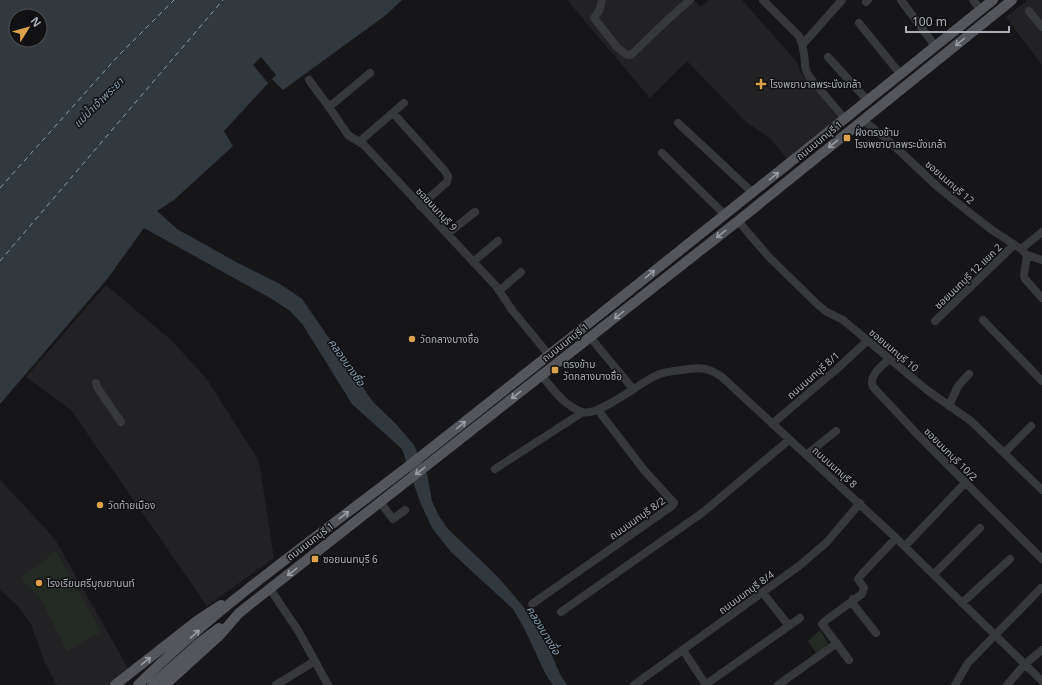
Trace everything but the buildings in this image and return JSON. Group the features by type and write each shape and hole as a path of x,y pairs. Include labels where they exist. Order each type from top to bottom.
{"main road":[{"name":"ถนนนนทบุรี 1","path":"434,453 549,355 993,0"},
{"name":"ถนนนนทบุรี 1","path":"145,683 196,633 258,581 542,375 738,221 1012,0"},
{"name":"ถนนนนทบุรี 1","path":"165,685 220,635 239,613 380,502 399,480"},
{"path":"115,685 198,620 258,581"},
{"path":"135,685 145,683 239,613"}],"street":[{"path":"602,0 599,11 594,18 617,47 627,55 631,55 690,0"},
{"path":"763,0 799,36 803,44 805,57 804,66 807,72 811,79 845,119"},
{"path":"803,44 842,0"},
{"path":"900,0 935,46"},
{"path":"973,0 981,10"},
{"path":"1028,11 1042,27"},
{"path":"859,23 901,75"},
{"path":"828,57 868,101"},
{"path":"329,107 370,73"},
{"name":"ซอยนนทบุรี 9","path":"309,80 348,135 364,145 496,286 549,355"},
{"path":"359,142 404,103"},
{"path":"393,113 448,176 447,182 420,206"},
{"name":"ซอยนนทบุรี 12","path":"863,120 890,142 939,188 992,230 1021,250 1042,260"},
{"path":"678,123 753,193"},
{"path":"662,153 725,215"},
{"path":"447,234 475,212"},
{"name":"ซอยนนทบุรี 10","path":"738,221 769,257 817,304 827,312 843,320 927,390 971,421 1041,486"},
{"name":"ซอยนนทบุรี 12 แยก 2","path":"935,321 1042,232"},
{"path":"473,262 498,241"},
{"path":"1021,250 1025,279 1042,298"},
{"path":"499,291 521,272"},
{"path":"983,320 1042,382"},
{"path":"590,337 633,389"},
{"name":"ถนนนนทบุรี 8/1","path":"772,424 838,368 867,341"},
{"name":"ซอยนนทบุรี 10/2","path":"889,359 872,377 872,386 918,436 1042,559"},
{"name":"ถนนนนทบุรี 8","path":"495,469 583,412 586,414 598,410 657,375 695,367 713,371 722,377 789,440 860,503 1042,681"},
{"path":"950,406 958,386 969,374"},
{"path":"542,375 567,404 576,410 583,412"},
{"path":"96,383 97,387 121,422"},
{"name":"ถนนนนทบุรี 8/2","path":"532,604 672,506 674,503 644,470 598,410"},
{"path":"1004,453 1031,426"},
{"path":"806,455 836,431"},
{"path":"561,612 702,513 789,440"},
{"path":"905,546 965,483"},
{"path":"380,502 393,519 405,510"},
{"name":"ถนนนนทบุรี 8/4","path":"634,685 799,566 827,542 860,503"},
{"path":"934,574 980,528"},
{"path":"849,660 822,624 864,591 864,588 858,579 896,538"},
{"path":"962,603 1010,559"},
{"path":"955,685 968,663 1041,588"},
{"path":"270,589 299,632 328,685"},
{"path":"763,593 789,626"},
{"path":"853,599 853,604 876,633"},
{"path":"683,650 706,685 800,618"},
{"path":"778,685 837,644"},
{"path":"1007,685 1026,664 1042,650"},
{"path":"276,685 315,661"}],"shaded area":[{"name":"โรงพยาบาลพระนั่งเกล้า","path":"694,0 701,7 709,0 742,0 797,62 800,71 838,118 787,159 771,139 746,122 687,61 650,98 568,1"},
{"path":"1028,0 1042,0 1042,65 1006,17"},
{"path":"106,285 172,341 206,378 259,461 274,558 207,606 71,410 26,377"},
{"name":"โรงเรียนศรีบุณยานนท์","path":"0,480 56,541 129,670 109,685 57,685 44,661 31,624 17,605 0,590"},
{"path":"56,551 101,632 67,651 41,600 21,578"},
{"path":"820,630 828,643 827,646 816,653 808,641"}],"water":[{"name":"แม่น้ำเจ้าพระยา","path":"0,0 402,0 386,15 283,90 272,79 224,131 233,146 174,200 157,211 177,229 238,263 280,284 302,299 373,402 395,423 414,445 427,474 432,501 447,528 497,576 528,612 567,685 553,685 545,673 525,630 513,609 451,552 432,528 420,502 402,449 352,404 303,325 290,311 272,299 144,228 108,278 0,404"}],"pier":[{"path":"261,57 276,75 268,83 253,65"}],"ferry route":[{"path":"0,188 118,56 174,0"},
{"path":"0,261 223,0"}],"place":[{"name":"โรงพยาบาลพระนั่งเกล้า","path":"761,84"},
{"name":"ฝั่งตรงข้าม โรงพยาบาลพระนั่งเกล้า","path":"847,138"},
{"name":"วัดกลางบางซื่อ","path":"412,339"},
{"name":"ตรงข้าม วัดกลางบางซื่อ","path":"555,370"},
{"name":"วัดท้ายเมือง","path":"100,505"},
{"name":"ซอยนนทบุรี 6","path":"315,559"},
{"name":"โรงเรียนศรีบุณยานนท์","path":"39,583"}],"water label":[{"name":"คลองบางซื่อ","path":"347,362"},
{"name":"คลองบางซื่อ","path":"544,630"}]}
